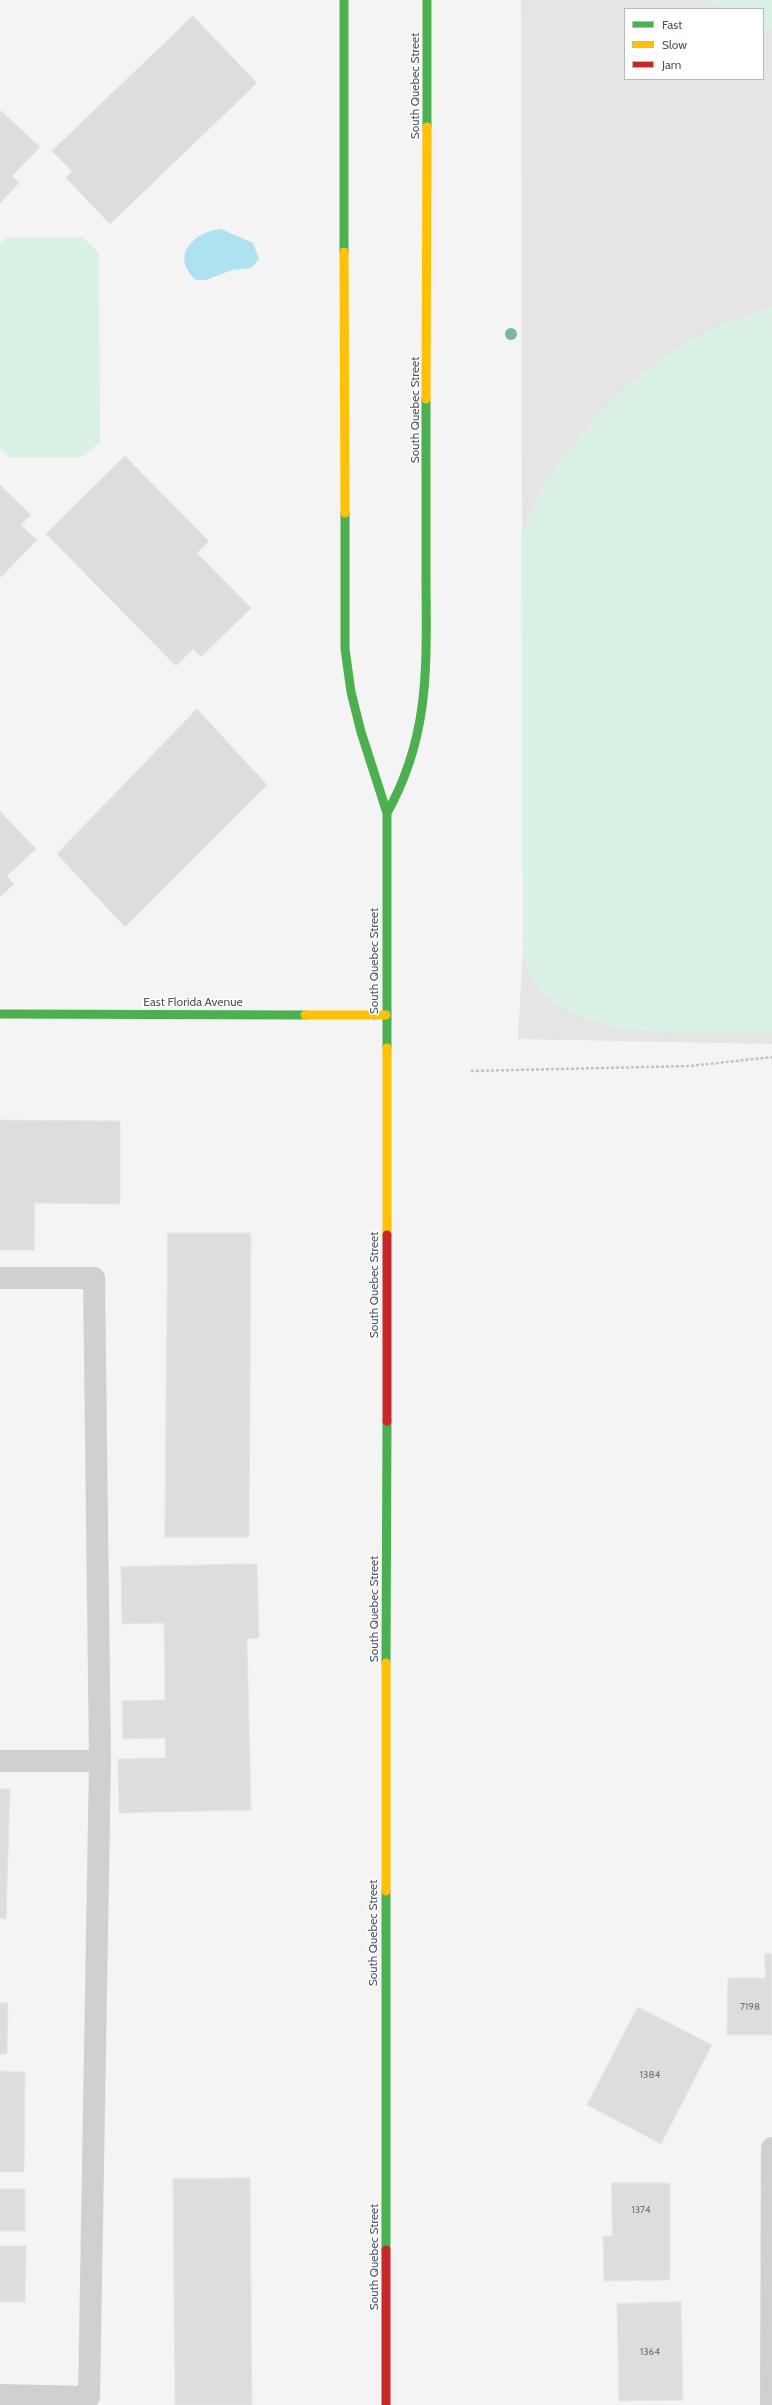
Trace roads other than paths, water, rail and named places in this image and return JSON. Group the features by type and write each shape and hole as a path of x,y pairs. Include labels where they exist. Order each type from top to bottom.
{"main road":[{"name":"South Quebec Street","path":"344,0 345,649 355,717 369,764 387,813 386,2405"},
{"name":"South Quebec Street","path":"387,813 406,779 419,740 426,656 428,0"},
{"name":"East Florida Avenue","path":"0,1014 386,1015"}],"street":[{"path":"0,1278 94,1278 100,1761 89,2397 0,2395"},
{"path":"0,1760 100,1761"},
{"path":"771,2405 772,2148"}],"water":[{"path":"221,229 253,243 259,259 251,268 232,270 206,280 196,280 188,271 185,263 185,255 188,247 193,240 201,235"}]}
